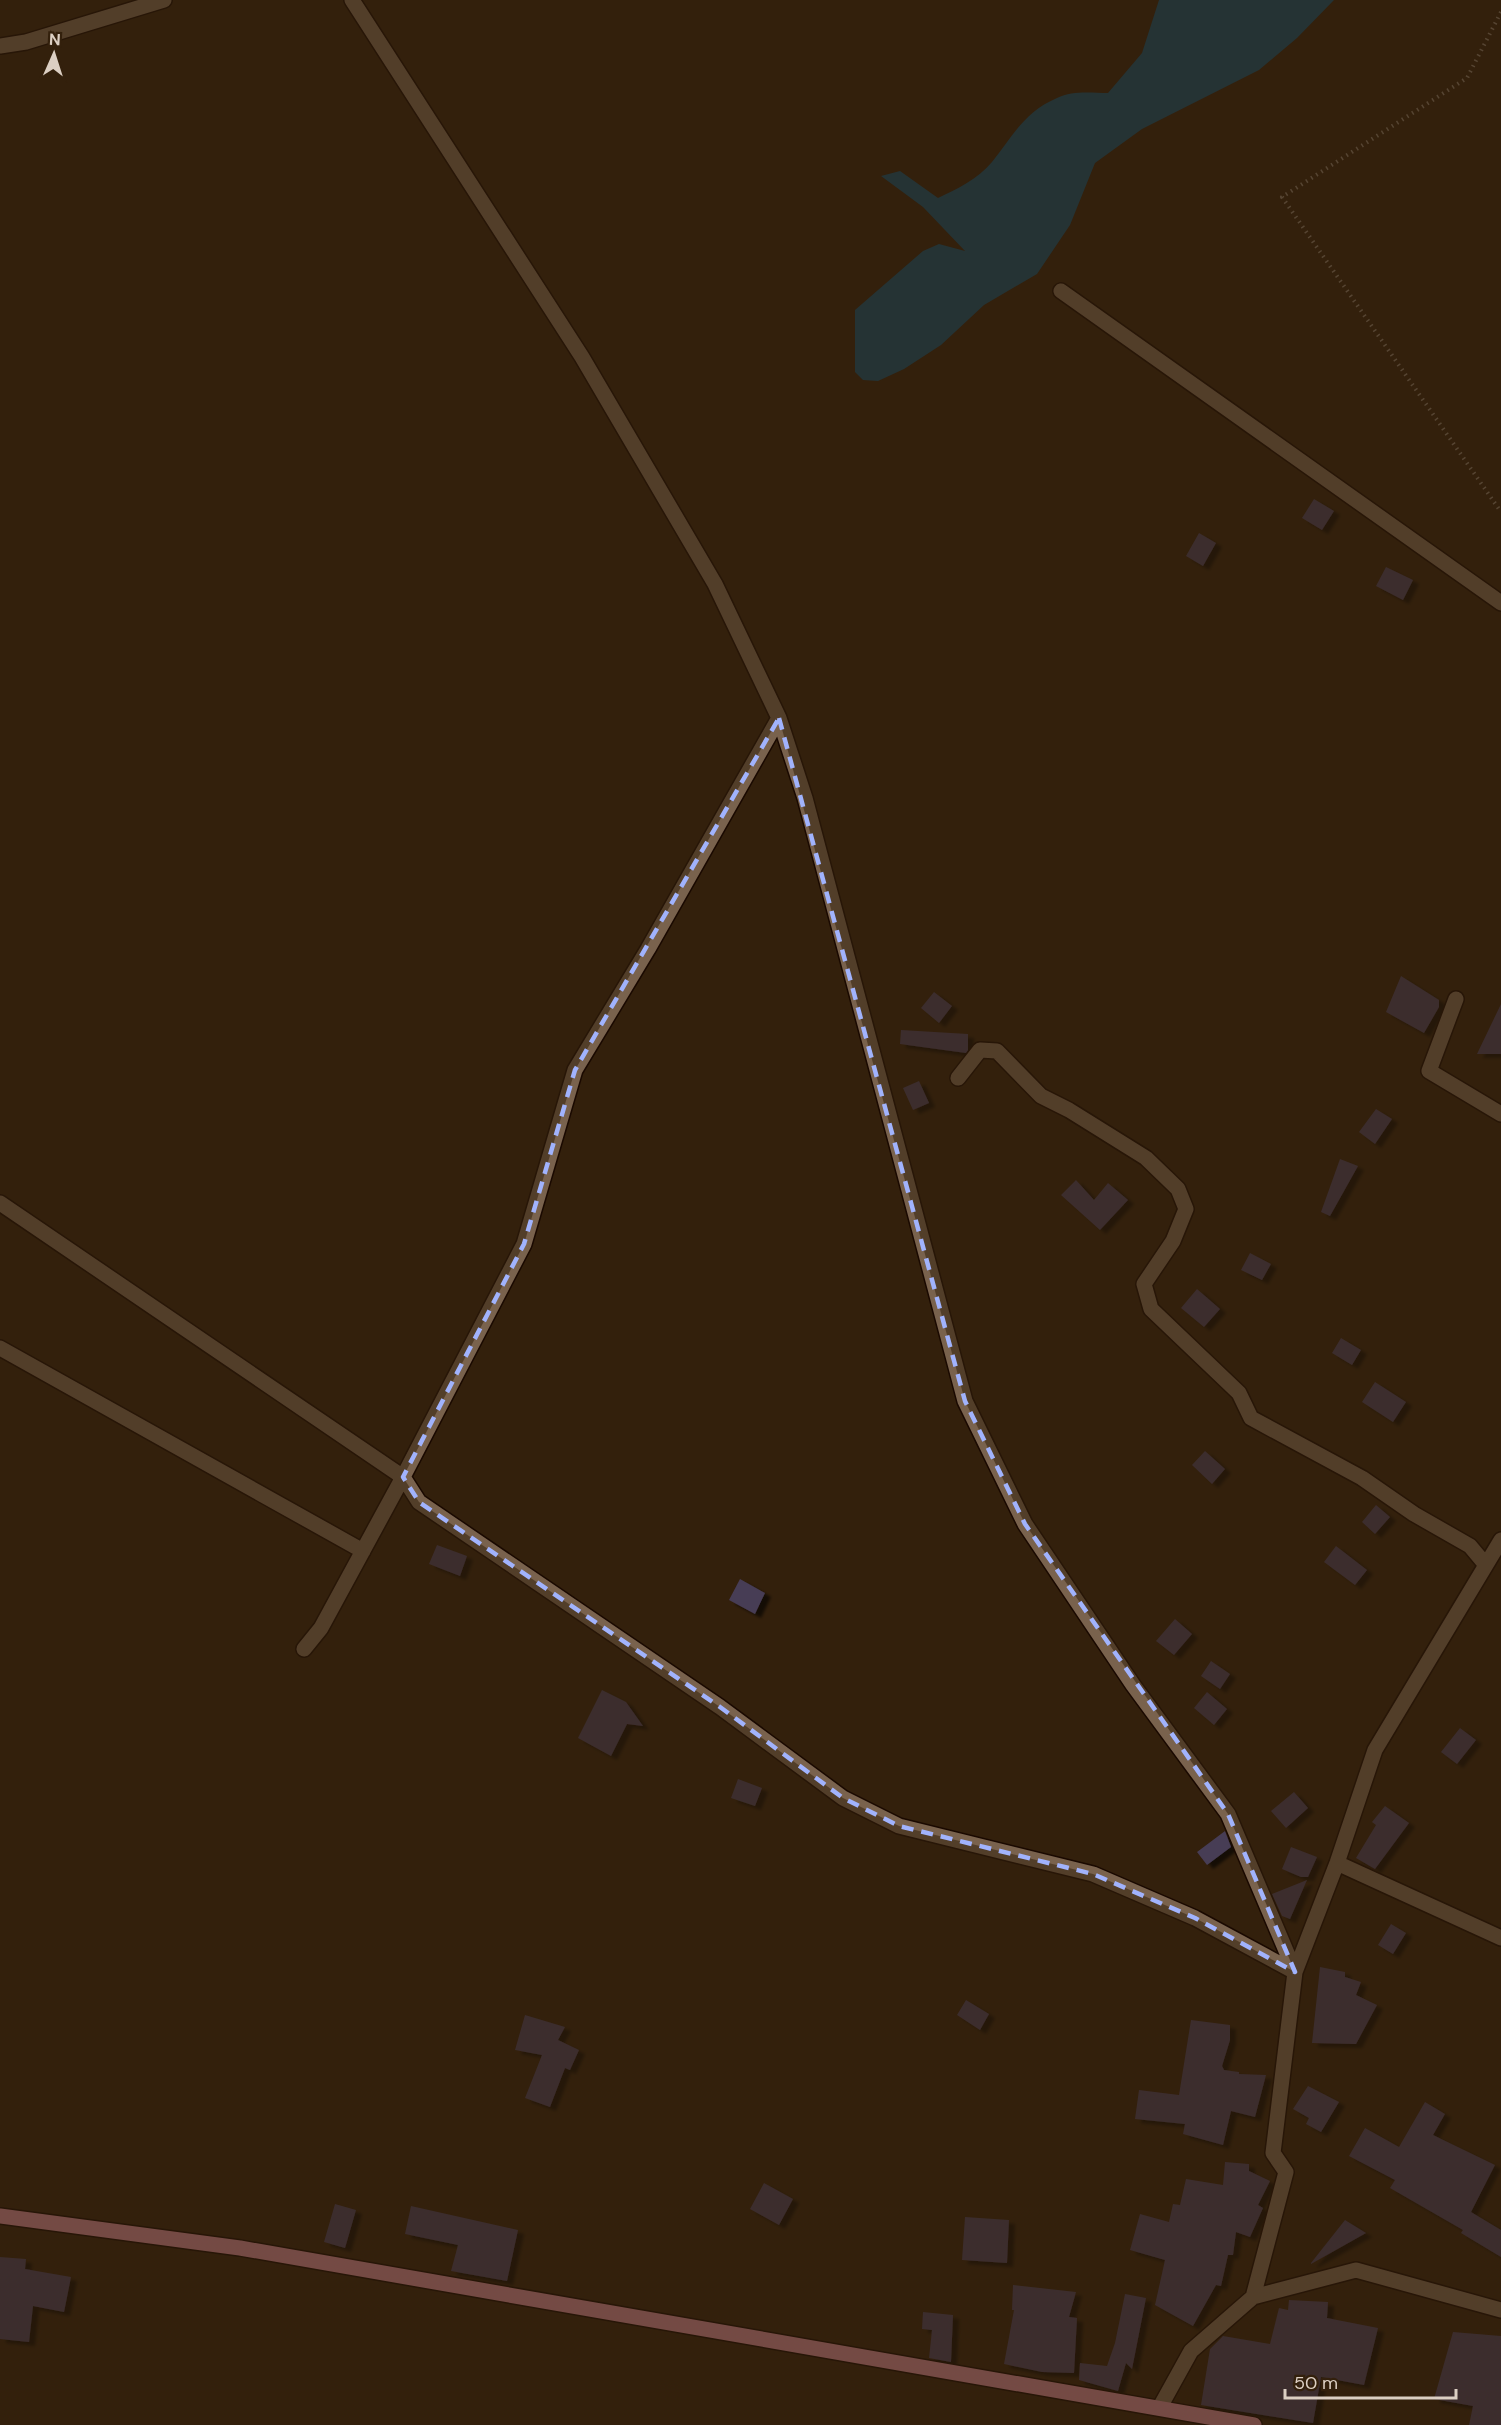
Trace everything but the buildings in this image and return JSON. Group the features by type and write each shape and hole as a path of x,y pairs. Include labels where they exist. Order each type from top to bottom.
{"main road":[{"path":"0,2216 240,2248 1254,2425"}],"street":[{"path":"0,46 26,42 164,0"},
{"path":"352,0 582,357 715,584 779,718 808,810 965,1401 1025,1524 1133,1685 1228,1814 1295,1972"},
{"path":"1061,291 1501,603"},
{"path":"304,1649 321,1628 363,1551 524,1244 575,1070 648,949 779,718"},
{"path":"1456,999 1429,1071 1501,1114"},
{"path":"958,1078 980,1050 997,1051 1041,1096 1070,1110 1146,1158 1178,1189 1186,1209 1173,1241 1144,1284 1151,1309 1239,1394 1251,1418 1362,1478 1414,1514 1470,1546 1485,1564"},
{"path":"0,1203 403,1477 419,1502 720,1707 843,1798 899,1826 1093,1874 1195,1918 1295,1972"},
{"path":"0,1348 363,1551"},
{"path":"1253,2297 1286,2172 1272,2153 1295,1972 1337,1863 1375,1750 1501,1540"},
{"path":"1337,1863 1501,1938"},
{"path":"1160,2407 1191,2351 1253,2297 1356,2270 1501,2310"}],"path":[{"path":"1501,12 1467,78 1282,197 1501,512"}],"highlighted area":[{"path":"779,718 965,1401 1025,1524 1228,1814 1295,1972 1195,1918 1093,1874 899,1826 843,1798 720,1707 419,1502 403,1477 524,1244 575,1070"}],"water":[{"path":"1159,0 1334,0 1297,38 1259,70 1142,129 1095,163 1070,225 1037,274 984,305 941,345 904,369 878,381 863,380 855,372 855,310 923,251 939,244 965,251 923,207 881,176 900,171 938,198 967,183 992,162 1020,126 1036,110 1069,94 1108,93 1142,53"}]}
